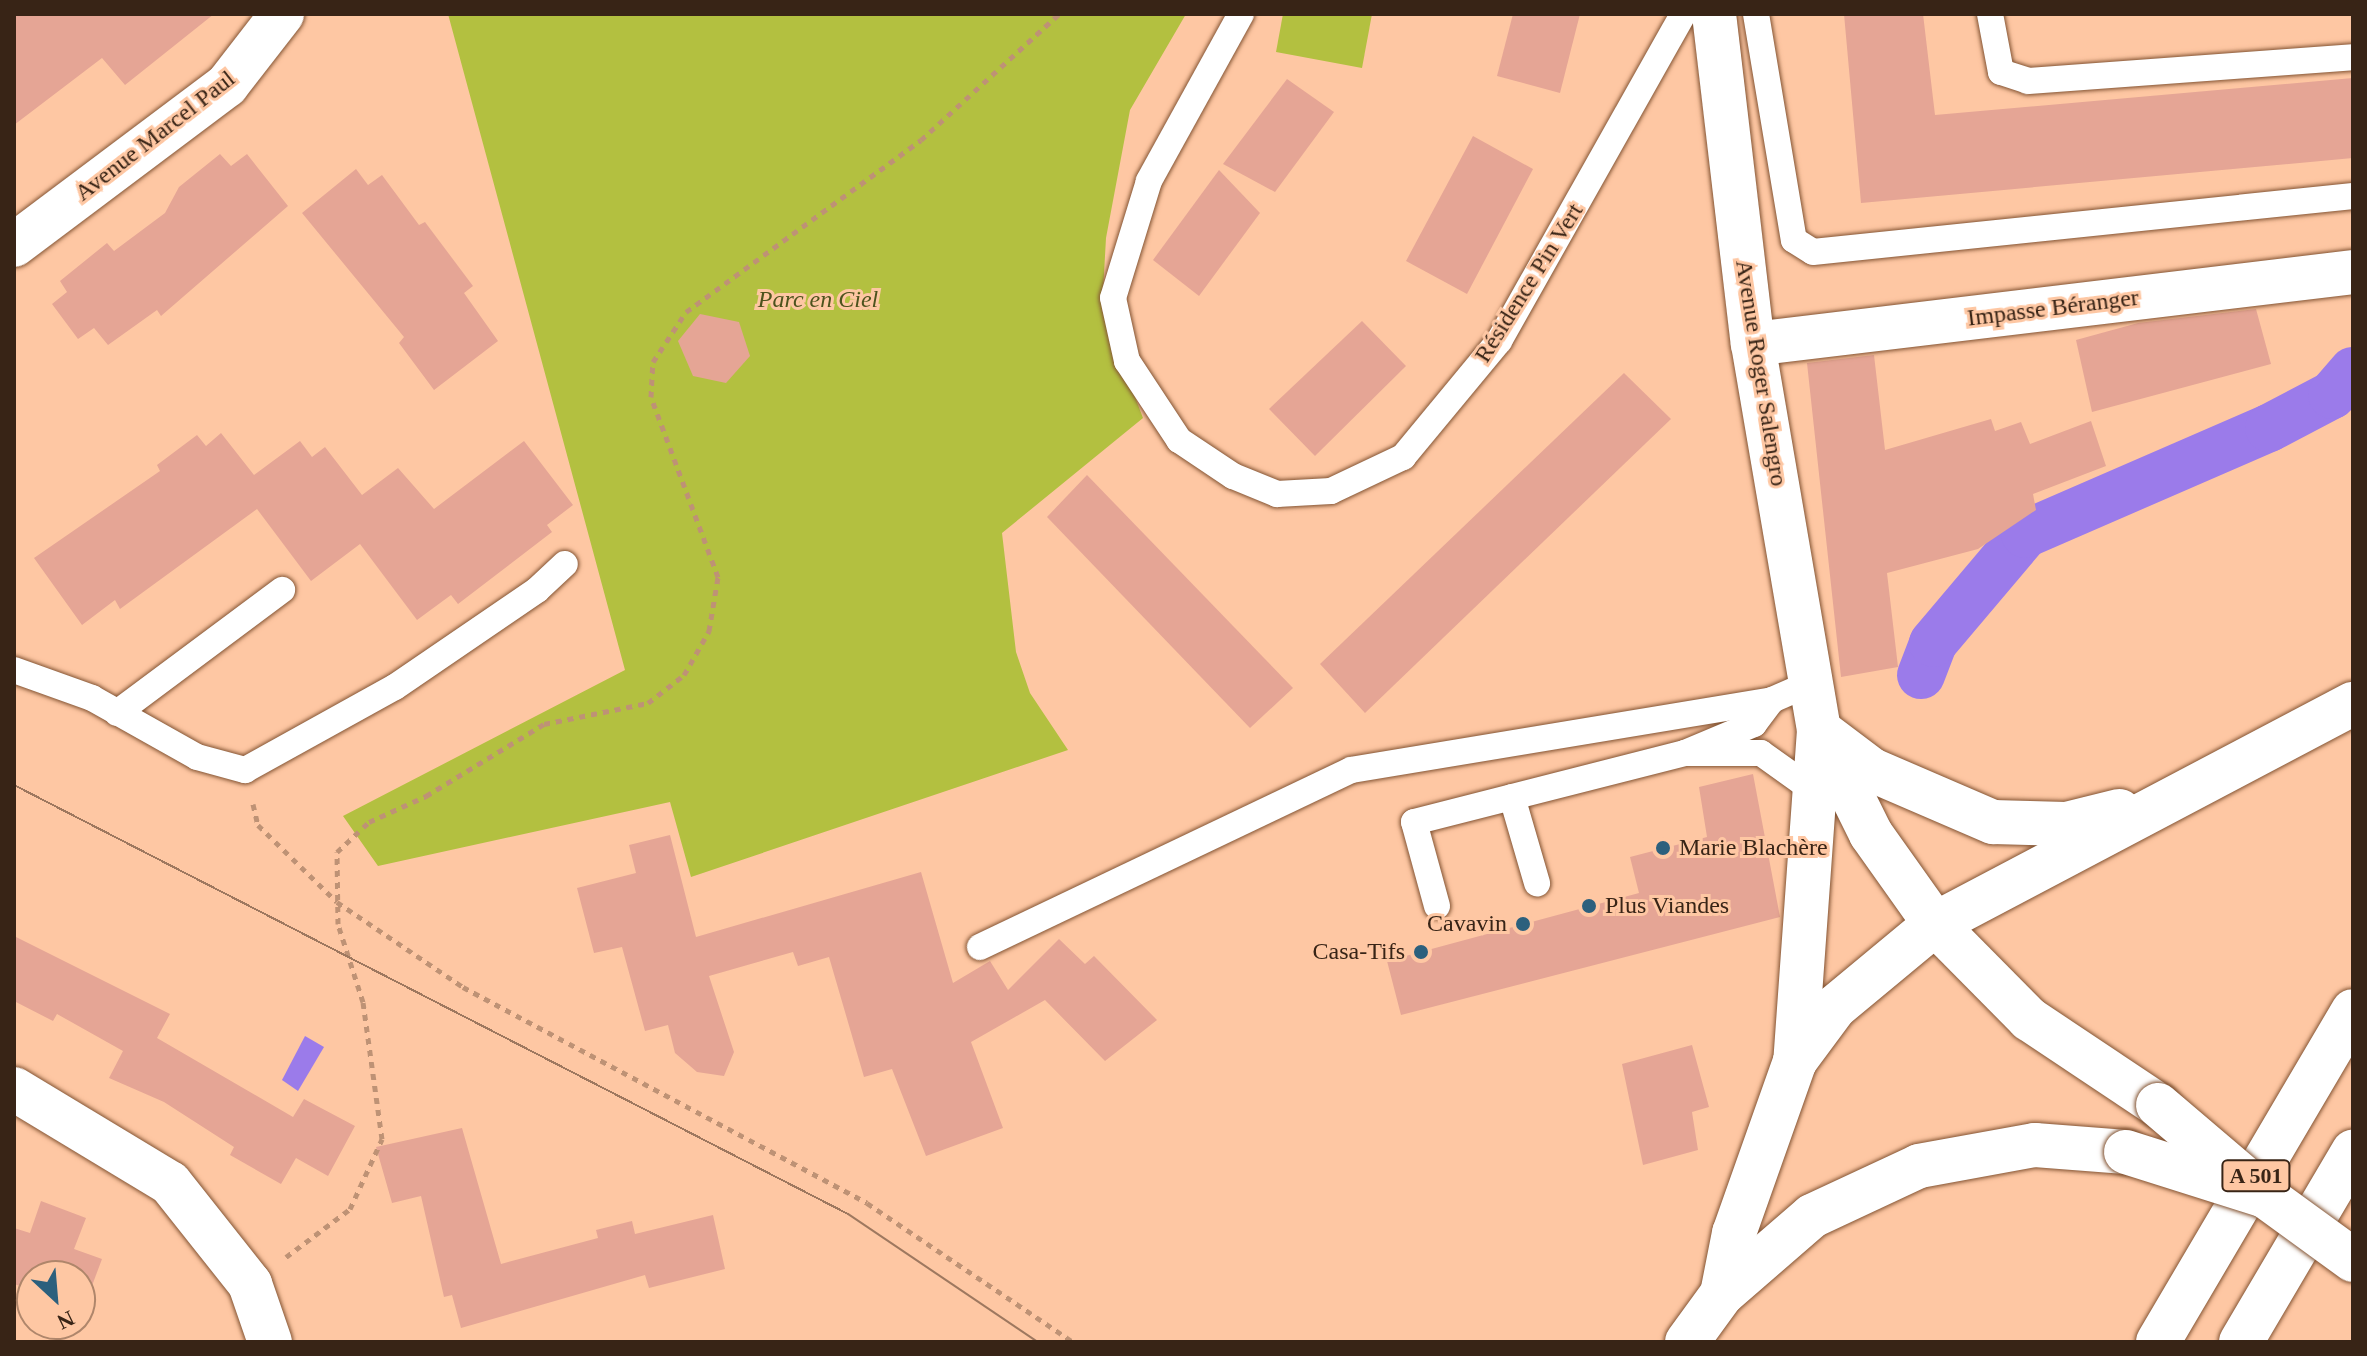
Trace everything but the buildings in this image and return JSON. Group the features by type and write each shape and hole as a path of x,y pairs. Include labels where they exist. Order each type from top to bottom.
{"main road":[{"name":"Avenue Marcel Paul","path":"14,245 227,85 282,14"},
{"name":"Avenue Roger Salengro","path":"1714,14 1753,344 1819,730"},
{"name":"Impasse Béranger","path":"1753,344 2353,272"},
{"path":"1795,1061 1835,1007 1935,924 2188,794 2353,704"},
{"path":"1722,1294 1734,1233 1795,1061 1817,793 1819,730"},
{"path":"1819,730 1872,770 1993,822 2066,824 2188,794"},
{"path":"1819,730 1871,834 1935,924 2029,1019 2158,1105 2265,1196 2353,1260"},
{"name":"A 501","path":"2158,1342 2353,1011"},
{"path":"14,1089 170,1183 250,1284 270,1342"},
{"path":"1687,1342 1722,1294 1812,1216 1919,1166 2035,1145 2126,1152 2265,1196"},
{"name":"A 501","path":"2241,1342 2353,1152"}],"lane":[{"name":"Résidence Pin Vert","path":"1241,14 1149,181 1113,298 1127,361 1179,440 1233,476 1277,494 1331,491 1403,457 1499,341 1683,14"},
{"path":"1756,14 1794,240 1813,252 2353,196"},
{"path":"1990,14 2001,72 2028,81 2353,57"},
{"path":"14,670 117,713 197,757 245,770 395,687 537,590 565,564"},
{"path":"117,713 282,590"},
{"path":"980,947 1351,770 1772,700 1811,683"},
{"path":"1437,906 1414,822 1685,753 1754,724 1772,700"},
{"path":"1685,753 1761,753 1817,793"},
{"path":"1512,797 1537,883"}],"path":[{"path":"250,1284 350,1209 382,1139 363,1002 338,924 337,852 369,822 426,796 544,724 648,703 684,675 709,631 718,577 651,397 653,362 686,312 921,140 1059,14"},
{"path":"245,770 258,825 337,902 463,987 867,1203 1073,1342"}],"green space":[{"name":"Parc en Ciel","path":"448,14 1186,14 1130,110 1106,238 1102,310 1143,418 1002,533 1016,652 1030,693 1068,750 691,877 670,802 378,866 343,816 625,670"},
{"path":"1283,14 1372,14 1362,68 1276,52"}],"shaded area":[{"path":"305,1036 324,1047 298,1091 282,1080"}],"waterway":[{"path":"1921,675 1933,643 2025,534 2269,428 2332,395 2353,371"}],"tram line":[{"path":"14,785 848,1214 1038,1342"}],"place":[{"name":"Marie Blachère","path":"1663,848"},
{"name":"Plus Viandes","path":"1589,906"},
{"name":"Cavavin","path":"1523,924"},
{"name":"Casa-Tifs","path":"1421,952"}]}
